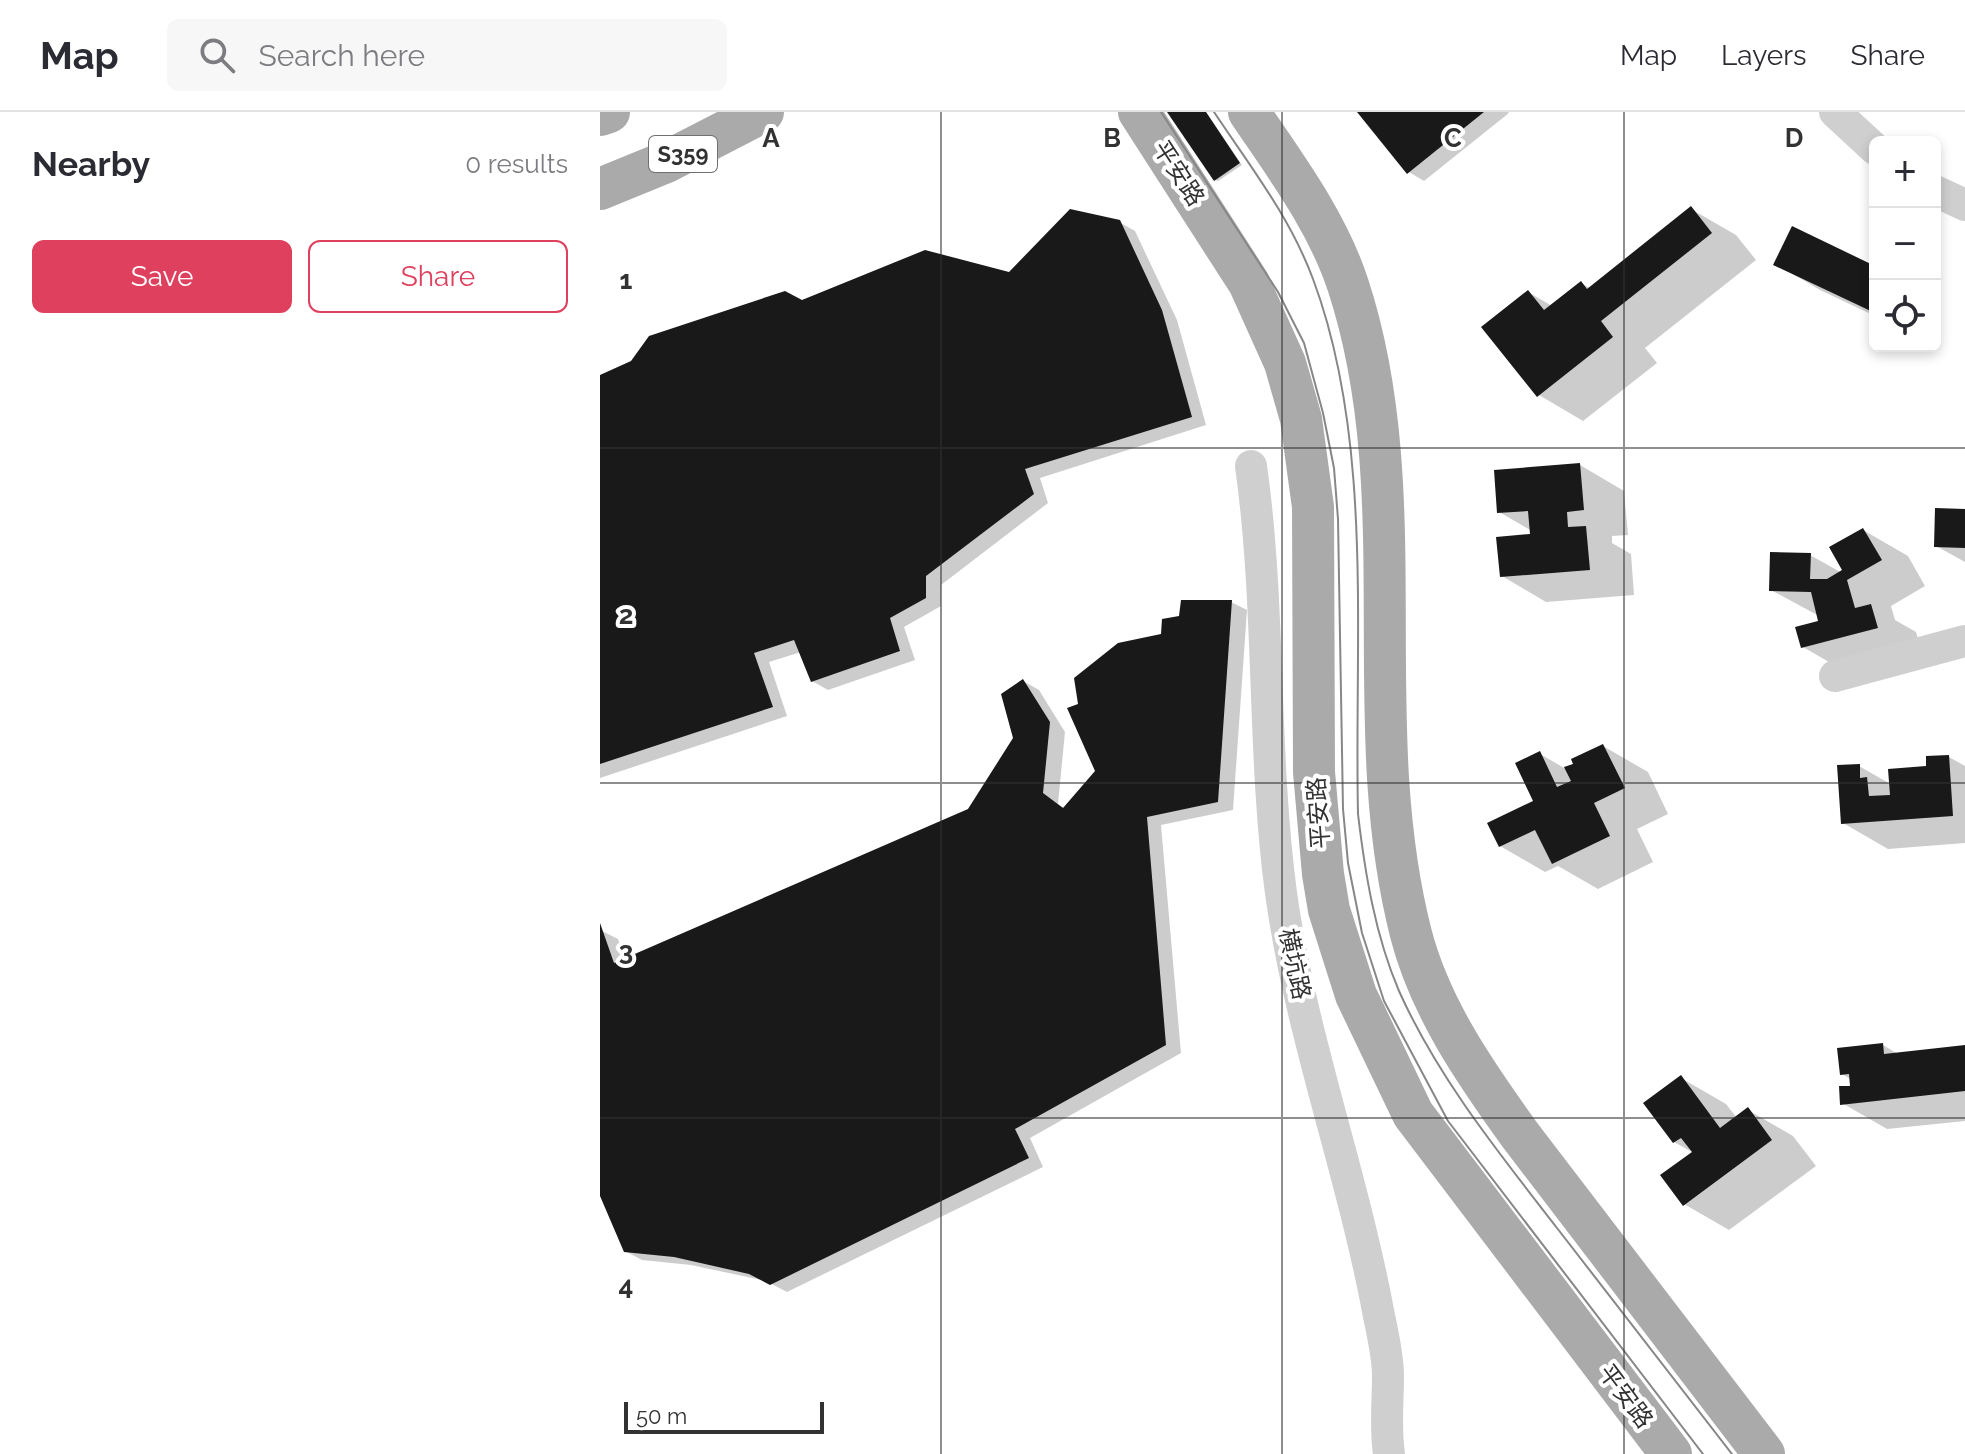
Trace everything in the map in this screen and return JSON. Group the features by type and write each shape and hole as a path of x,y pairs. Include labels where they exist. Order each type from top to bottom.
{"main road":[{"path":"600,115 609,112"},
{"name":"S359","path":"600,189 666,162 763,112"},
{"name":"平安路","path":"1139,112 1249,283 1285,363 1301,419 1313,507 1314,772 1323,874 1333,923 1356,995 1386,1061 1420,1124 1671,1454"},
{"path":"1249,112 1308,201 1333,246 1348,284 1370,373 1382,445 1385,759 1389,813 1411,935 1426,976 1454,1035 1520,1135 1764,1454"}],"street":[{"path":"1835,112 1869,143"},
{"path":"1941,194 1965,205"},
{"name":"横坑路","path":"1251,466 1259,523 1269,696 1269,763 1281,895 1299,983 1379,1316 1388,1374 1384,1423 1389,1454"},
{"path":"1835,676 1965,641"}],"building":[{"path":"1167,112 1206,112 1240,163 1214,181"},
{"path":"1357,112 1484,112 1407,174"},
{"path":"1691,206 1712,233 1601,321 1613,337 1537,397 1481,327 1528,290 1544,310 1581,281 1587,289"},
{"path":"1070,209 1120,220 1162,310 1192,417 1025,469 1034,494 926,576 926,598 890,618 900,651 811,682 794,640 754,653 773,707 600,764 600,375 631,361 649,336 785,291 802,300 925,250 1009,272"},
{"path":"1792,226 1869,263 1869,310 1773,265"},
{"path":"1580,463 1584,510 1567,512 1568,527 1586,526 1590,570 1500,577 1496,537 1530,534 1528,511 1497,513 1494,470"},
{"path":"1935,508 1965,509 1965,548 1934,547"},
{"path":"1863,528 1882,560 1847,580 1855,608 1871,604 1878,628 1801,648 1795,627 1818,621 1811,592 1769,591 1770,552 1811,553 1810,579 1827,579 1842,570 1829,547"},
{"path":"1181,600 1232,600 1218,802 1147,817 1166,1045 1015,1129 1029,1158 770,1285 749,1274 674,1257 624,1252 600,1196 600,923 614,963 968,809 1013,738 1001,694 1023,679 1050,722 1043,793 1063,808 1095,771 1067,708 1078,704 1074,678 1118,643 1161,634 1162,619 1179,616"},
{"path":"1603,744 1625,788 1594,803 1610,836 1552,864 1535,830 1499,847 1487,823 1533,801 1515,763 1540,751 1557,787 1571,781 1564,767 1573,764 1571,759"},
{"path":"1949,755 1953,816 1841,824 1837,765 1860,764 1860,778 1867,777 1869,796 1890,795 1888,769 1926,766 1926,756"},
{"path":"1883,1043 1884,1054 1965,1045 1965,1091 1840,1105 1839,1086 1850,1086 1849,1074 1840,1075 1837,1048"},
{"path":"1681,1075 1720,1128 1748,1107 1772,1140 1683,1206 1660,1175 1692,1152 1681,1138 1673,1143 1643,1103"}],"tram line":[{"path":"1161,112 1278,292 1304,343 1323,413 1334,468 1338,519 1343,809 1348,863 1362,933 1384,1001 1448,1121 1703,1454"},
{"path":"1214,112 1293,234 1313,279 1332,342 1345,407 1357,543 1358,814 1372,904 1383,948 1399,991 1432,1054 1471,1114 1732,1454"}]}
